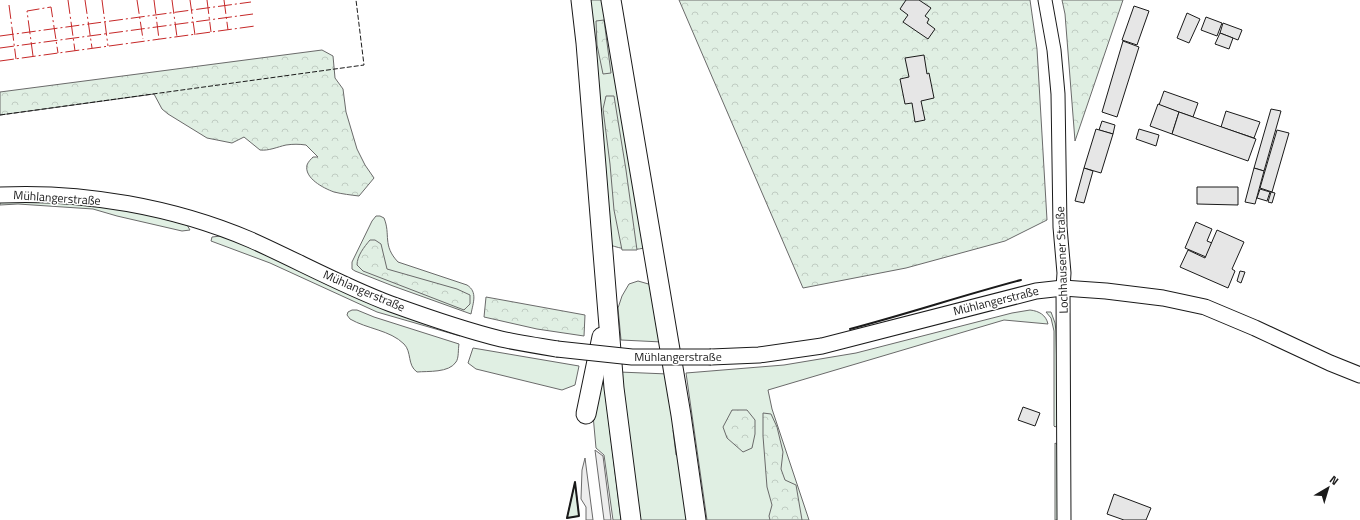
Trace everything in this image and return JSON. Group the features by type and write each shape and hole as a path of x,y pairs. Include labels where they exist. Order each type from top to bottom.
{"highway":[{"path":"581,0 587,50 614,388 630,520"},
{"path":"611,0 680,408 696,520"},
{"path":"586,414 607,308"}],"main road":[{"name":"Mühlangerstraße","path":"0,195 54,195 97,199 170,213 202,222 250,240 390,304 501,339 557,349 632,357 711,357 759,355 822,346 1015,296 1036,291 1063,288 1106,290 1158,297 1205,307 1360,375"}],"street":[{"name":"Lochhausener Straße","path":"1045,0 1054,50 1058,94 1060,227 1064,273 1064,520"}],"green space":[{"path":"588,0 605,0 644,248 627,249 610,245"},
{"path":"679,0 1030,0 1037,49 1047,220 1005,241 906,268 803,288"},
{"path":"1062,0 1123,0 1075,141 1065,14"},
{"path":"604,20 611,73 603,74 597,45 596,21"},
{"path":"322,50 333,56 335,78 343,89 346,112 357,149 374,178 359,196 334,192 315,182 308,174 307,165 313,157 318,157 306,145 296,144 260,150 244,137 232,143 207,138 168,114 162,109 154,94 0,115 0,92"},
{"path":"606,96 614,96 637,250 622,250 614,210 603,109"},
{"path":"0,201 72,202 136,211 187,225 190,230 182,231 93,209 18,204 0,205"},
{"path":"376,216 384,218 388,245 393,256 398,262 467,285 473,291 474,302 471,314 393,286 352,269 352,262 372,221"},
{"path":"221,236 249,246 460,336 377,312 270,263 211,241 212,237"},
{"path":"370,240 375,240 381,244 387,269 457,289 470,295 470,304 464,310 363,271 357,265 357,262 361,252"},
{"path":"638,281 652,285 662,342 621,340 618,308 622,296 629,284"},
{"path":"486,297 585,315 584,336 537,329 484,317"},
{"path":"357,310 374,317 459,344 457,360 453,366 443,370 417,372 412,366 408,351 404,344 392,336 350,319 347,315 348,312"},
{"path":"1030,310 1042,314 1046,318 1048,324 1004,320 768,390 772,409 809,520 707,520 686,373 784,365 856,353 1012,313"},
{"path":"1046,312 1051,312 1056,331 1058,425 1055,427 1054,331 1051,318"},
{"path":"473,348 579,366 575,385 562,390 476,369 468,363"},
{"path":"619,372 668,374 677,427 673,430 676,455 681,456 689,520 640,520"},
{"path":"599,383 604,383 621,520 613,520 604,455 596,448 593,415"},
{"path":"732,410 747,410 755,420 755,434 752,448 743,452 727,438 723,427"},
{"path":"763,413 771,414 777,427 783,452 781,469 785,480 796,485 802,520 770,520 769,516 772,505 767,487 763,436"},
{"path":"1055,443 1058,445 1059,520 1055,520"},
{"path":"575,482 579,516 567,518"}],"shaded area":[{"path":"595,450 603,456 611,520 604,520"},
{"path":"585,458 593,520 586,520 586,507 581,499 582,470"}],"building":[{"path":"906,0 919,0 931,8 925,16 929,19 927,23 935,29 928,39 903,22 908,15 900,9"},
{"path":"1134,6 1149,11 1137,45 1122,40"},
{"path":"1187,13 1200,19 1189,43 1177,38"},
{"path":"1206,17 1222,23 1217,36 1201,30"},
{"path":"1223,23 1242,30 1238,40 1220,33"},
{"path":"1220,33 1233,38 1229,49 1215,44"},
{"path":"1123,41 1139,47 1117,117 1102,112"},
{"path":"924,55 927,74 929,73 934,98 921,101 925,120 915,122 912,103 905,104 900,79 909,77 905,58"},
{"path":"1164,91 1198,103 1193,117 1159,105"},
{"path":"1158,104 1179,112 1172,134 1150,126"},
{"path":"1271,109 1281,111 1264,171 1254,168"},
{"path":"1226,111 1260,122 1254,138 1221,127"},
{"path":"1179,112 1256,139 1248,161 1172,134"},
{"path":"1102,121 1115,125 1113,134 1099,130"},
{"path":"1096,129 1113,134 1101,173 1084,168"},
{"path":"1139,129 1159,135 1156,146 1136,139"},
{"path":"1277,130 1289,133 1272,192 1260,188"},
{"path":"1084,168 1093,171 1084,203 1075,201"},
{"path":"1254,168 1264,171 1255,204 1245,202"},
{"path":"1197,187 1238,187 1238,205 1197,204"},
{"path":"1260,189 1270,192 1267,201 1257,198"},
{"path":"1271,192 1275,193 1272,203 1268,202"},
{"path":"1196,222 1212,229 1207,241 1212,243 1206,257 1185,248"},
{"path":"1217,230 1244,242 1232,269 1235,271 1228,288 1180,267 1188,250 1205,258"},
{"path":"1240,271 1245,272 1241,283 1237,281"},
{"path":"1023,407 1040,413 1035,426 1018,420"},
{"path":"1114,494 1151,508 1146,520 1124,520 1107,514"}],"fence":[{"path":"0,115 364,65 356,0"}],"wall":[{"path":"850,329 1021,280"},
{"path":"575,482 579,516 567,518 575,482"}],"power":[{"path":"68,0 75,51"},
{"path":"85,0 92,48"},
{"path":"102,0 108,46"},
{"path":"137,0 143,39"},
{"path":"154,0 159,39"},
{"path":"172,0 177,37"},
{"path":"190,0 195,35"},
{"path":"207,0 211,32"},
{"path":"224,0 228,30"},
{"path":"0,36 251,2"},
{"path":"9,5 16,59"},
{"path":"33,56 27,11 51,7 58,53"},
{"path":"0,48 253,14"},
{"path":"0,61 255,26"}]}
